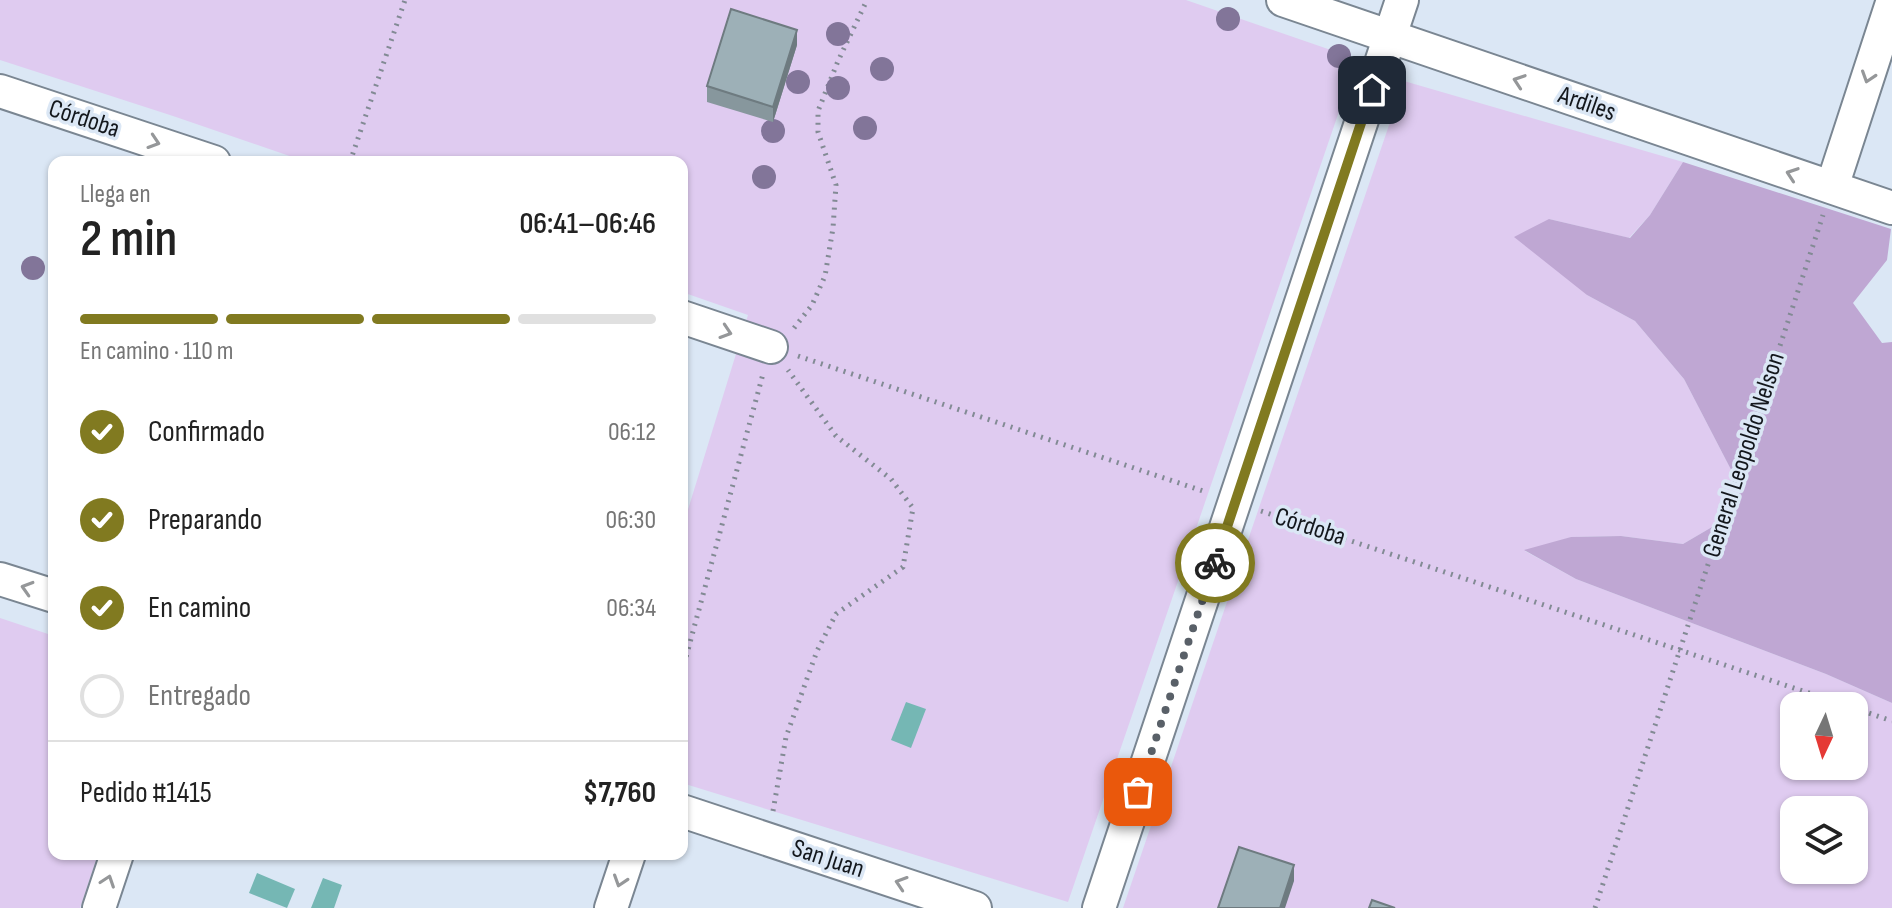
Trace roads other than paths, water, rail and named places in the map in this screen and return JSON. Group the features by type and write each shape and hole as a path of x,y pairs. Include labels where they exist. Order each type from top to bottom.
{"street":[{"name":"Ardiles","path":"1283,0 1892,208"},
{"path":"1099,908 1402,0"},
{"path":"1832,187 1892,3"},
{"name":"Córdoba","path":"0,91 196,156"},
{"path":"688,319 771,347"},
{"path":"0,579 48,594"},
{"name":"San Juan","path":"688,813 975,908"},
{"path":"99,908 115,860"},
{"path":"611,908 627,860"}]}
